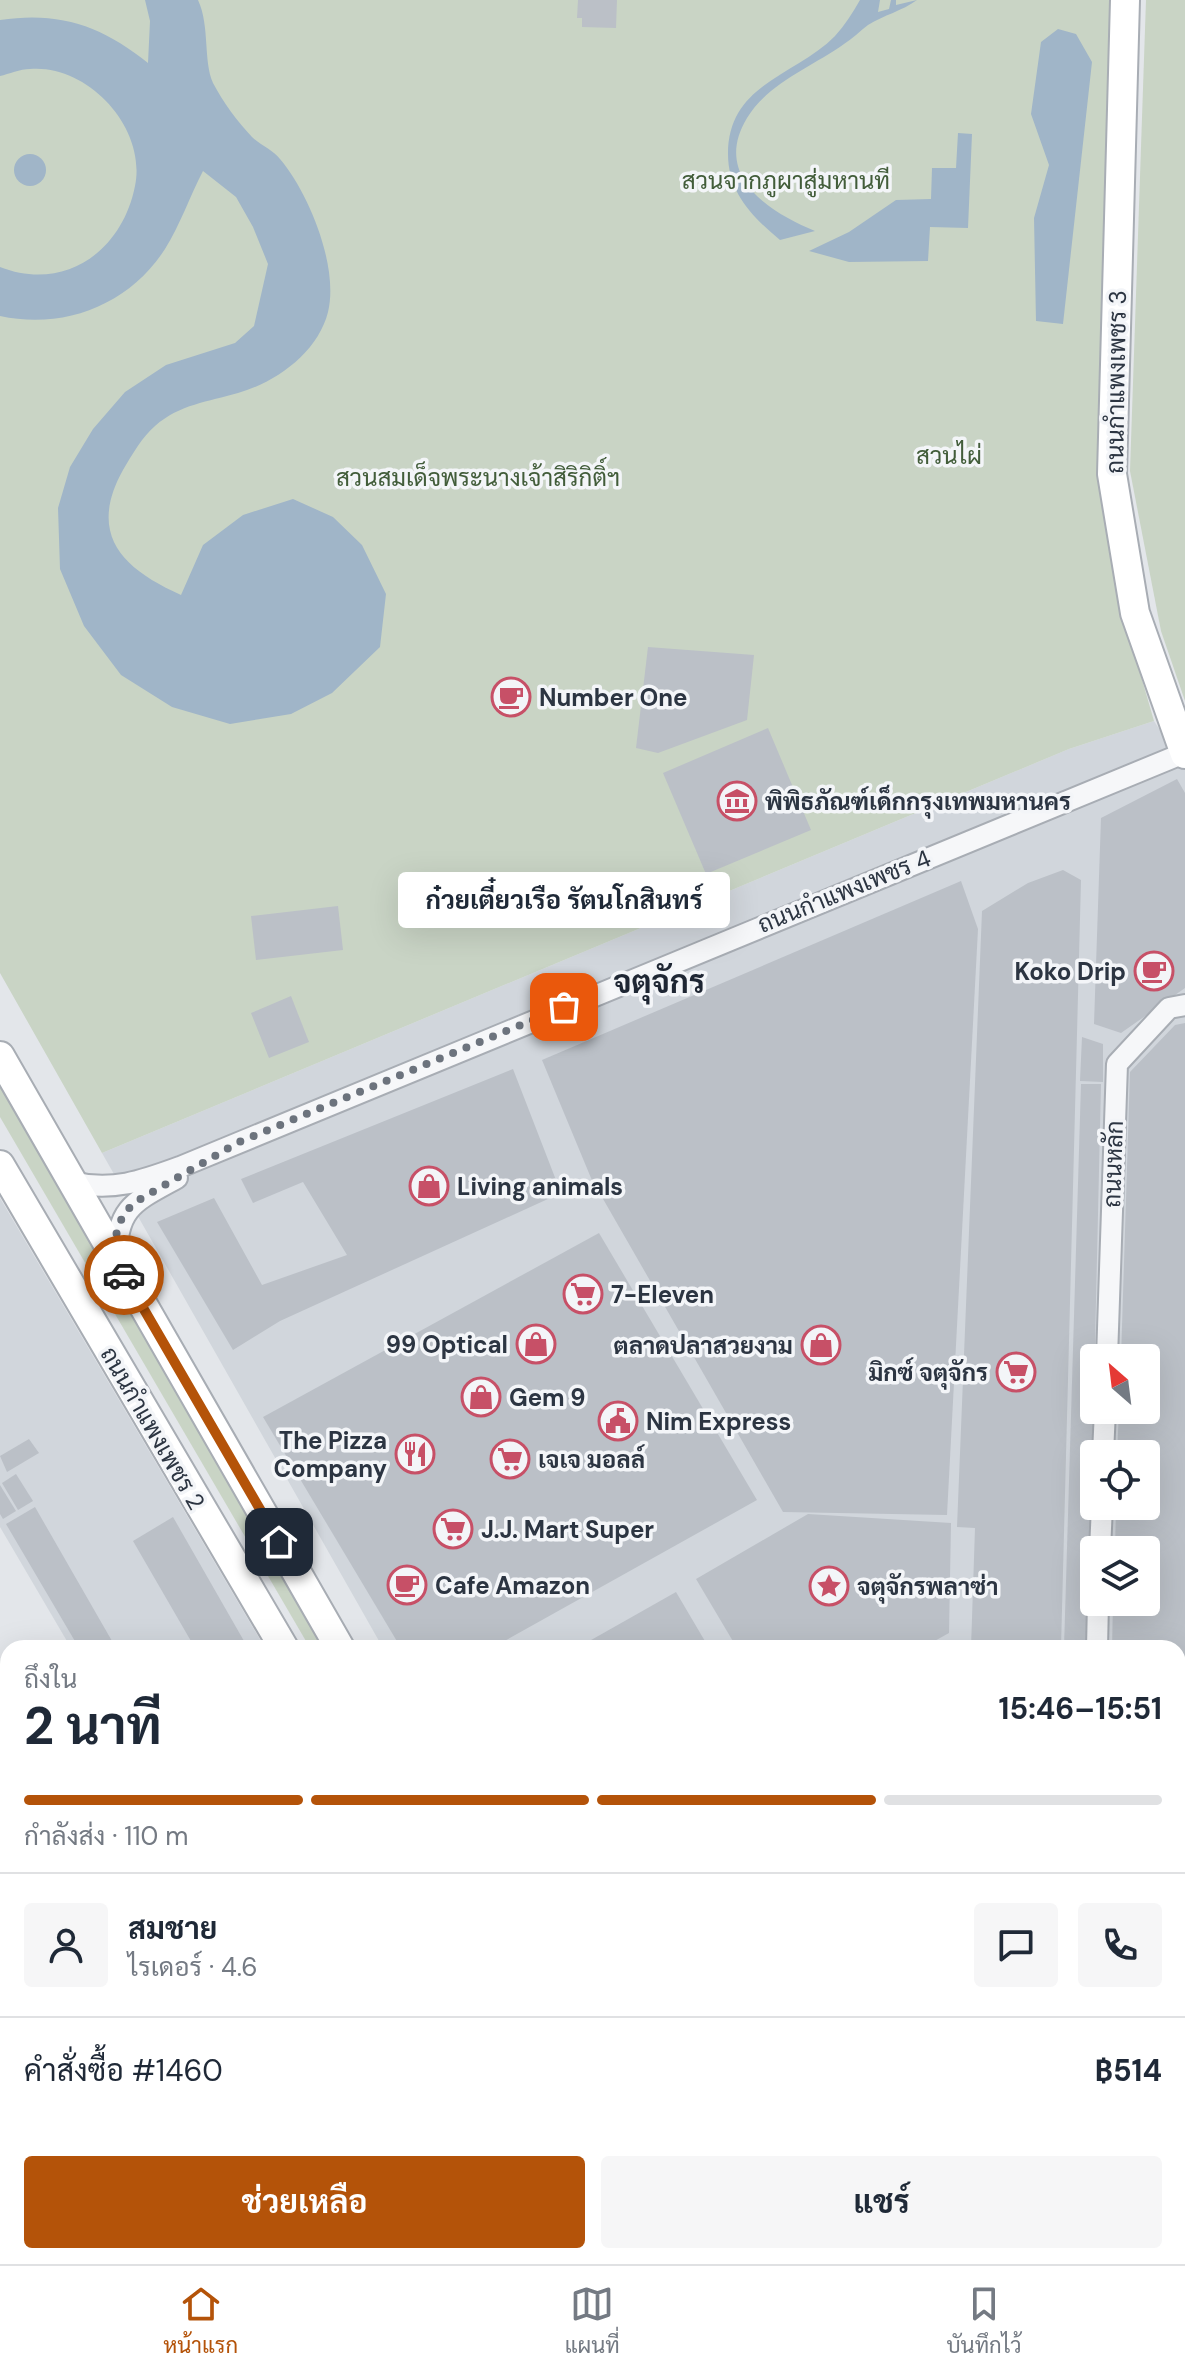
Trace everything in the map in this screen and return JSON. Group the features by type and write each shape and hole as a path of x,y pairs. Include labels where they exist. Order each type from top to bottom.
{"main road":[{"name":"ถนนกำแพงเพชร 3","path":"1125,0 1112,474 1135,613 1185,753"},
{"path":"0,1056 335,1640"},
{"name":"ถนนกำแพงเพชร 2","path":"0,1165 279,1640"}],"street":[{"name":"ถนนกำแพงเพชร 4","path":"71,1182 94,1188 128,1185 1185,753"},
{"name":"ถนนหลัก","path":"1107,1344 1117,1064 1169,1008 1185,1005"},
{"name":"ถนนกำแพงเพชร 4","path":"117,1262 118,1224 125,1210 239,1142"},
{"path":"1097,1640 1098,1616"}],"shaded area":[{"path":"1154,721 1185,768 1185,1640 378,1640 102,1153 1069,749"},
{"path":"0,1198 260,1640 66,1640 0,1527"}],"green space":[{"name":"สวนสมเด็จพระนางเจ้าสิริกิติ์ฯ","path":"0,0 1116,0 1100,469 1130,638 1154,721 1069,749 102,1153 0,973"},
{"path":"1146,0 1185,0 1185,701 1161,631 1130,471"},
{"path":"0,1075 321,1640 305,1640 0,1117"}],"water":[{"path":"145,0 198,0 213,83 241,124 255,140 277,156 301,191 319,231 329,274 330,294 328,312 315,340 281,373 253,388 174,413 150,430 126,464 113,493 109,513 110,531 117,547 142,574 181,595 203,545 243,515 293,499 333,517 362,545 386,594 380,647 332,693 291,714 230,724 172,707 121,675 84,626 60,569 58,508 70,467 93,429 125,392 166,365 235,343 254,326 268,264 253,227 236,197 203,171 165,249 133,285 93,309 71,316 24,319 0,316 0,267 46,274 67,270 87,261 117,230 128,209 135,186 136,164 132,143 122,122 109,104 92,89 73,77 52,70 26,69 0,76 0,20 42,18 79,24 114,39 148,63 150,21"},
{"path":"860,0 880,0 878,12 889,9 891,0 896,0 896,5 917,0 868,25 847,42 778,85 747,118 738,139 736,157 741,174 751,189 780,213 815,231 780,240 751,213 737,192 729,168 731,130 739,111 752,96 835,36"},
{"path":"1058,29 1076,34 1092,62 1063,324 1036,321 1034,218 1049,165 1031,114 1041,42"},
{"path":"958,133 972,134 968,228 930,227 928,261 849,262 809,251 849,232 896,200 931,199 932,168 956,168"},
{"path":"30,154 41,159 46,170 41,181 30,186 19,181 14,170 19,159"}],"building":[{"path":"578,0 617,0 616,28 582,27 582,18 577,18"},
{"path":"648,647 754,655 747,720 658,753 636,748"},
{"name":"พิพิธภัณฑ์เด็กกรุงเทพมหานคร","path":"768,728 811,830 706,874 663,773"},
{"path":"1177,779 1185,793 1185,988 1121,1033 1094,1024 1101,818"},
{"name":"มิกซ์ จตุจักร","path":"1063,870 1081,880 1061,1640 971,1640 975,1528 957,1527 982,911 1028,883"},
{"name":"ตลาดปลาสวยงาม","path":"961,881 978,929 947,1515 783,1512 591,1178 542,1060"},
{"path":"338,906 343,950 256,960 251,916"},
{"path":"291,996 309,1042 269,1058 251,1013"},
{"path":"1185,1023 1185,1640 1112,1640 1113,1616 1160,1616 1160,1536 1115,1536 1116,1520 1160,1520 1160,1440 1118,1440 1118,1424 1160,1424 1160,1344 1121,1344 1130,1072 1175,1025"},
{"path":"1082,1037 1103,1044 1103,1082 1080,1081"},
{"path":"513,1069 561,1193 280,1321 233,1350 157,1222 214,1198 262,1285 347,1255 303,1182 253,1203 241,1179"},
{"path":"1081,1084 1101,1084 1095,1344 1080,1344 1080,1424 1093,1424 1093,1440 1080,1440 1080,1520 1091,1520 1091,1536 1080,1536 1080,1616 1089,1616 1088,1640 1064,1640"},
{"name":"เจเจ มอลล์","path":"599,1233 757,1500 506,1640 396,1640 263,1417"},
{"path":"29,1439 39,1453 7,1472 0,1456"},
{"path":"16,1474 33,1501 18,1510 2,1483"},
{"path":"0,1485 16,1511 3,1519 0,1514"},
{"path":"35,1507 111,1640 74,1640 6,1524"},
{"name":"จตุจักรพลาซ่า","path":"808,1514 951,1523 949,1633 936,1640 732,1640 696,1579"},
{"path":"173,1517 243,1640 190,1640 133,1541"},
{"path":"676,1592 704,1640 591,1640"}],"way so far":[{"path":"124,1275 117,1262 118,1224 125,1210 137,1201 239,1142 564,1007"}],"place":[{"name":"Number One","path":"511,697"},
{"name":"พิพิธภัณฑ์เด็กกรุงเทพมหานคร","path":"737,801"},
{"name":"Koko Drip","path":"1154,971"},
{"name":"ก๋วยเตี๋ยวเรือ รัตนโกสินทร์","path":"564,1007"},
{"name":"Living animals","path":"429,1186"},
{"name":"7-Eleven","path":"583,1294"},
{"name":"99 Optical","path":"536,1344"},
{"name":"ตลาดปลาสวยงาม","path":"821,1345"},
{"name":"มิกซ์ จตุจักร","path":"1016,1372"},
{"name":"Gem 9","path":"481,1397"},
{"name":"Nim Express","path":"618,1421"},
{"name":"The Pizza Company","path":"415,1454"},
{"name":"เจเจ มอลล์","path":"510,1459"},
{"name":"J.J. Mart Super","path":"453,1529"},
{"name":"Cafe Amazon","path":"407,1585"},
{"name":"จตุจักรพลาซ่า","path":"829,1586"}],"district":[{"name":"จตุจักร","path":"659,982"}],"route":[{"path":"124,1275 279,1542"}],"park label":[{"name":"สวนจากภูผาสู่มหานที","path":"786,180"},
{"name":"สวนไผ่","path":"949,455"}]}
